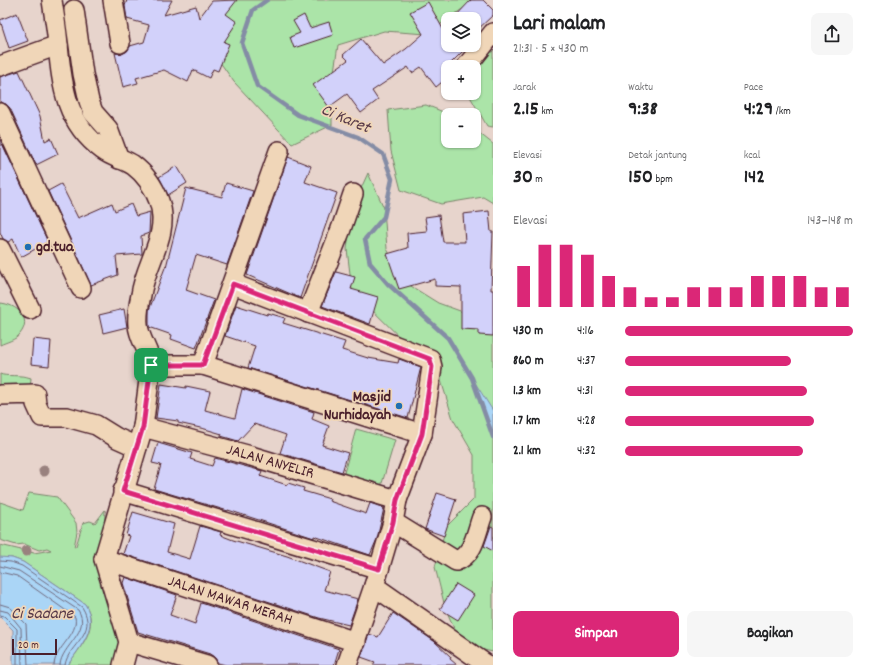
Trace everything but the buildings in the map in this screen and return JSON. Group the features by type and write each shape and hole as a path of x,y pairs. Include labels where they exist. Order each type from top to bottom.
{"street":[{"path":"52,0 58,45 60,78 70,110 80,127 102,150 132,165 148,179 160,203 163,218 161,232 141,293 138,326 151,357 143,427 104,560 129,642 123,665"},
{"path":"113,0 117,16 120,43"},
{"path":"74,10 83,74 89,101 94,112 108,129 119,159"},
{"path":"472,60 493,33"},
{"path":"2,59 58,45"},
{"path":"0,113 81,288"},
{"path":"203,365 279,151"},
{"path":"308,313 343,224 353,194"},
{"path":"0,249 30,309"},
{"path":"233,284 430,359 432,367 422,434 397,500 393,522 377,578 350,664"},
{"path":"151,365 203,365 422,434"},
{"path":"0,395 35,394 36,404 42,417 67,417 96,425 117,438 137,447"},
{"name":"JALAN ANYELIR","path":"143,427 251,456 397,500"},
{"path":"123,491 377,578 487,665"},
{"path":"393,522 456,561 463,558 470,552 482,517"},
{"name":"JALAN MAWAR MERAH","path":"104,560 356,642"},
{"path":"129,642 200,664"}],"green space":[{"path":"232,0 475,0 458,12 441,12 441,24 427,34 384,31 338,45 332,85 332,125 292,144 234,82 210,48 223,9"},
{"path":"493,40 493,127 487,126 481,116 481,108 477,108 472,100 481,100 481,60"},
{"path":"426,105 441,111 441,148 481,148 481,135 493,144 493,203 483,197 441,204 401,190 391,151 388,110"},
{"path":"368,173 384,208 387,249 406,283 438,303 474,316 493,298 493,652 461,645 445,607 435,567 446,527 474,499 474,455 453,419 440,377 352,290 347,249 352,208"},
{"path":"0,303 17,309 24,317 25,323 24,328 18,336 0,345"},
{"path":"0,374 31,378 30,389 0,390"},
{"path":"356,429 395,440 380,490 342,480"},
{"path":"29,493 57,497 76,523 77,532 74,547 76,546 83,523 90,521 95,523 105,510 104,559 112,587 123,665 68,665 83,643 90,629 89,613 85,604 23,562 12,558 0,558 0,545 34,553 51,550 47,548 39,550 24,544 16,545 0,540 0,502 23,510"}],"water":[{"path":"472,378 493,411 493,437"},
{"name":"Ci Sadane","path":"0,557 12,558 23,562 85,604 89,612 90,620 87,636 68,665 13,665 13,630 0,617"}],"waterway":[{"name":"Ci Karet","path":"267,0 253,10 242,43 257,86 298,115 358,137 383,154 392,179 384,217 365,239 370,263 388,284 448,338 472,378 493,437"}],"place":[{"name":"gd.tua","path":"28,247"},
{"name":"Masjid Nurhidayah","path":"399,406"}],"route":[{"path":"233,284 430,359 432,367 422,434 397,500 393,522 379,569 182,507 123,491 143,427 151,365 203,365 233,284"}]}
